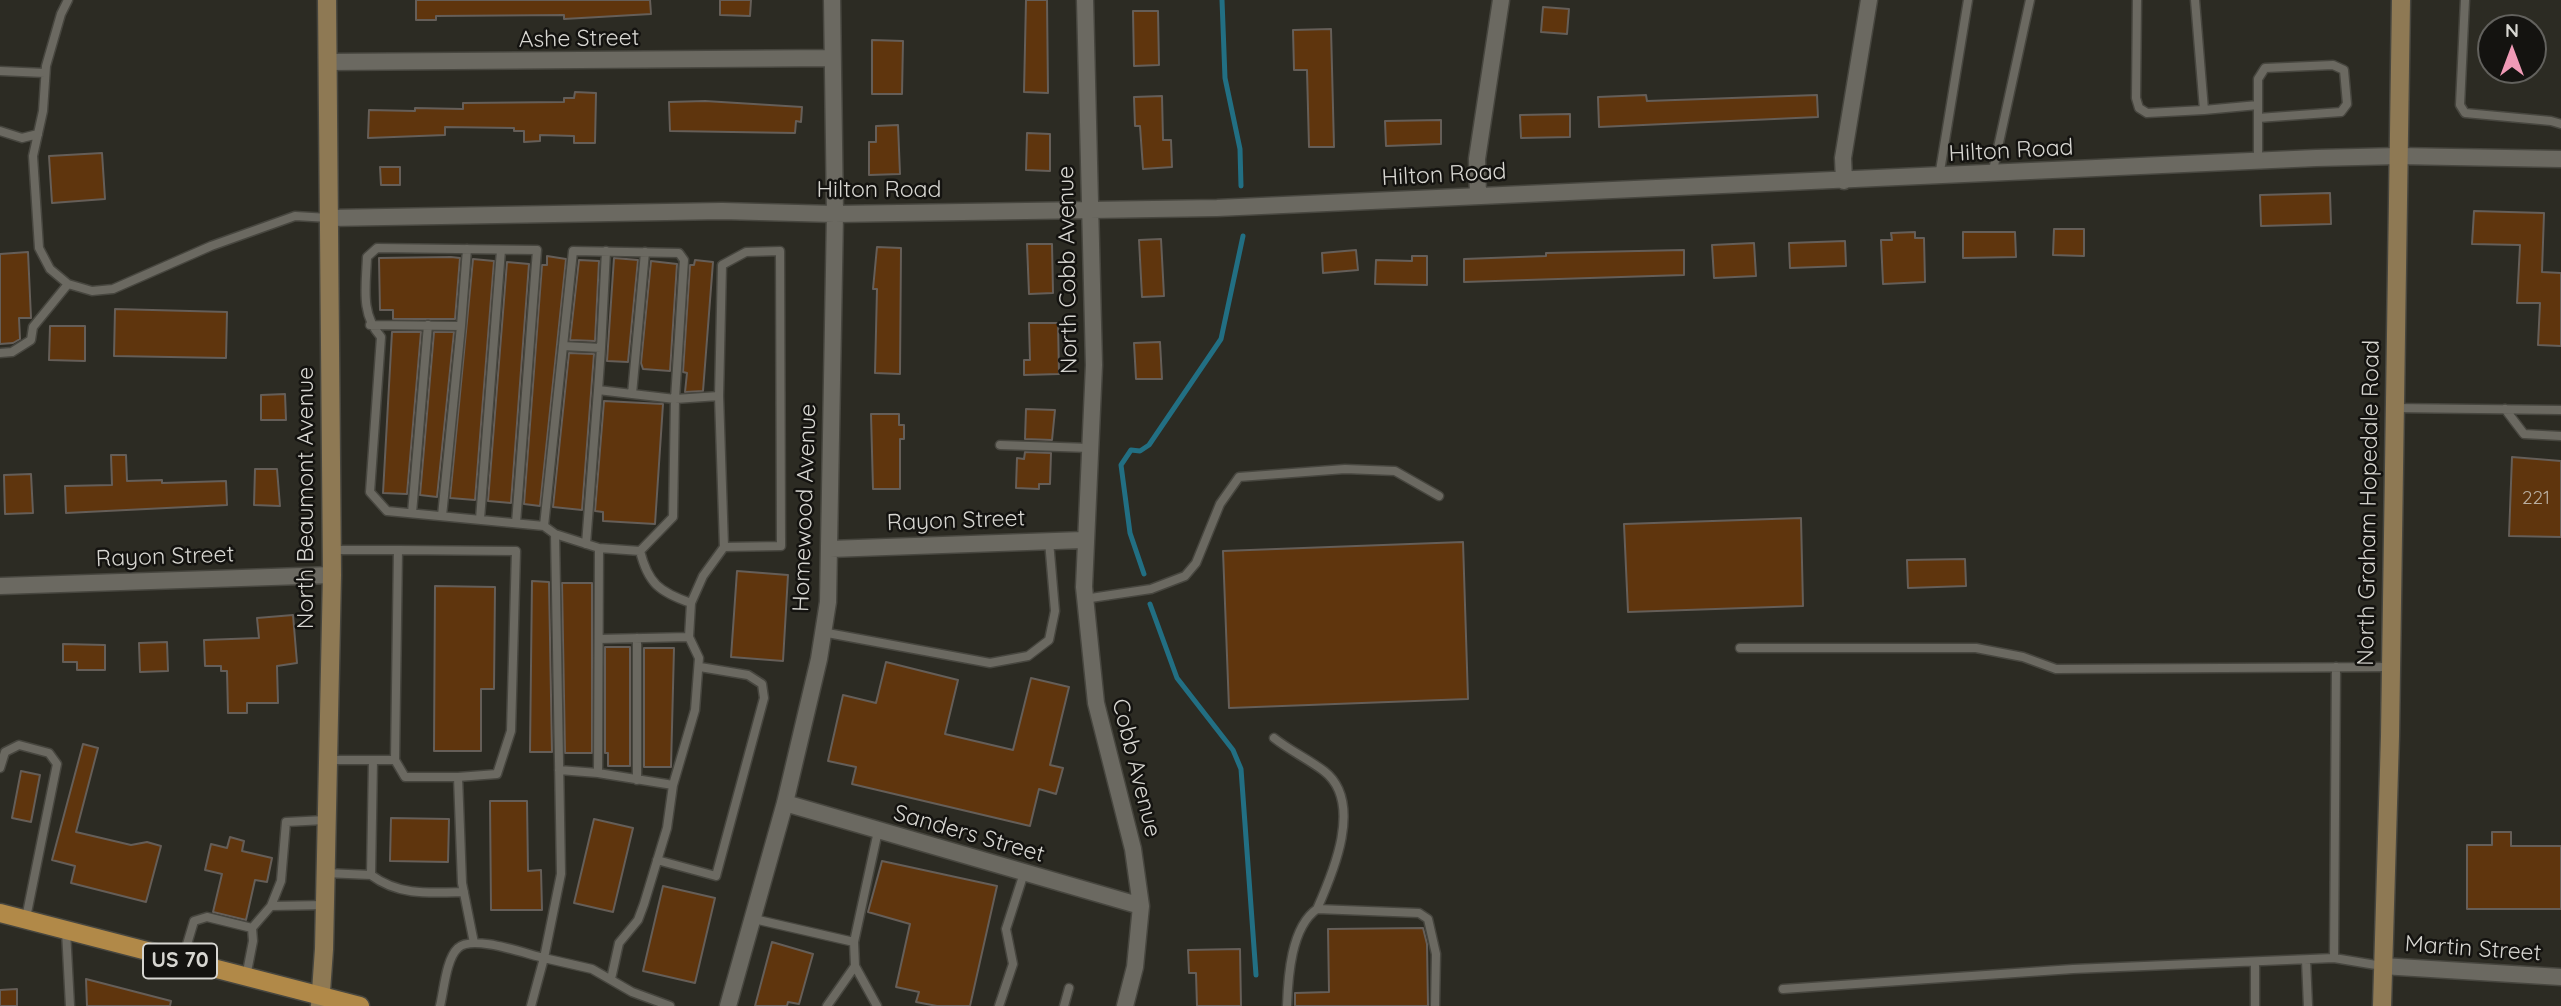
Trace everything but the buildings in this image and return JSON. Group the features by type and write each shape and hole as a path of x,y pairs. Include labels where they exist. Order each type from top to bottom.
{"main road":[{"name":"US 70","path":"0,913 246,977 320,1001 360,1006"}],"street":[{"name":"North Beaumont Avenue","path":"320,1001 325,905 332,575 327,0"},
{"name":"Homewood Avenue","path":"729,1006 785,803 819,659 828,602 835,214 832,0"},
{"name":"North Cobb Avenue","path":"1083,540 1094,365 1085,0"},
{"path":"1478,196 1477,159 1502,0"},
{"path":"1844,181 1843,158 1868,0"},
{"name":"North Graham Hopedale Road","path":"2382,1006 2391,667 2401,0"},
{"name":"Ashe Street","path":"328,62 832,58"},
{"name":"Hilton Road","path":"329,218 722,211 835,214 1091,212 2258,161 2399,156 2561,159"},
{"name":"Rayon Street","path":"830,549 1083,540"},
{"name":"Cobb Avenue","path":"1083,540 1084,598 1096,704 1133,849 1141,906 1135,967 1125,1006"},
{"name":"Rayon Street","path":"0,586 332,575"},
{"name":"Sanders Street","path":"785,803 1141,906"},
{"name":"Martin Street","path":"2382,966 2561,977"}],"lane":[{"path":"68,0 61,14 45,73 33,156 39,248 50,269 68,284 92,291 113,289 211,246 295,216 329,218"},
{"path":"1939,177 1968,0"},
{"path":"1992,174 2028,0"},
{"path":"2137,0 2136,98 2139,108 2147,113 2258,105"},
{"path":"2195,0 2204,110"},
{"path":"2465,0 2460,105 2465,113 2561,124"},
{"path":"2258,118 2341,112 2347,104 2344,69 2333,65 2265,68 2258,79 2258,105 2258,118 2258,161"},
{"path":"0,71 45,73"},
{"path":"0,131 22,138 38,134"},
{"path":"516,523 537,250 377,248 367,257 365,308 370,325 381,337 370,492 387,511 544,526 555,534 599,548 640,551"},
{"path":"442,516 467,249"},
{"path":"480,519 501,250"},
{"path":"544,526 573,251 679,253 684,260 675,399 673,517 640,551"},
{"path":"586,544 606,251"},
{"path":"611,979 619,943 638,920 667,828 673,785 695,710 700,667 689,636 691,603 704,576 724,547 719,396 722,265 746,252 780,251 781,547 724,547"},
{"path":"632,394 645,252"},
{"path":"0,353 12,352 31,340 33,327 68,284"},
{"path":"370,325 461,326"},
{"path":"412,513 428,325"},
{"path":"563,346 601,348"},
{"path":"598,390 675,399 719,396"},
{"path":"2394,408 2561,410"},
{"path":"2505,409 2524,434 2561,436"},
{"path":"1000,445 1090,448"},
{"path":"1084,598 1151,589 1185,576 1196,563 1220,504 1239,477 1345,469 1395,471 1439,496"},
{"path":"531,1006 561,874 555,534"},
{"path":"822,632 990,663 1028,656 1049,640 1055,611 1049,540"},
{"path":"598,773 599,548"},
{"path":"332,550 398,550 516,551 511,731 497,774 405,777 395,760 398,550"},
{"path":"640,551 647,576 673,597 691,603"},
{"path":"599,639 689,636"},
{"path":"637,638 637,779"},
{"path":"1740,648 1976,648 2023,657 2056,669 2391,667"},
{"path":"657,860 716,876 764,698 762,684 748,675 700,667"},
{"path":"2334,958 2336,667"},
{"path":"1273,738 1324,771 1336,783 1341,800 1343,842 1317,909 1307,916 1298,939 1288,977 1287,1006"},
{"path":"0,768 5,752 19,745 49,753 57,764 26,920"},
{"path":"327,760 395,760"},
{"path":"371,875 373,760"},
{"path":"559,769 673,785"},
{"path":"458,777 464,892 474,943"},
{"path":"246,977 253,941 252,928 271,906 281,881 286,822 325,820"},
{"path":"877,1006 855,966 854,942 878,831"},
{"path":"325,873 371,875 386,886 400,891 464,892"},
{"path":"999,1006 1013,964 1006,929 1024,873"},
{"path":"271,906 325,905"},
{"path":"1317,909 1419,913 1428,919 1436,954 1436,1006"},
{"path":"182,961 194,921 207,917 252,928"},
{"path":"754,919 854,942"},
{"path":"66,931 70,1006"},
{"path":"440,1006 453,956 458,948 474,943 592,969 632,992 670,1006"},
{"path":"1783,989 2073,969 2334,958 2382,966"},
{"path":"2306,960 2308,1006"},
{"path":"2255,963 2255,1006"},
{"path":"827,1006 855,966"},
{"path":"1064,1006 1069,988"}],"waterway":[{"path":"1222,0 1225,78 1240,149 1241,186"},
{"path":"1144,574 1130,533 1121,465 1131,450 1140,451 1149,445 1221,339 1243,236"},
{"path":"1150,604 1177,678 1233,750 1241,769 1256,975"}]}
